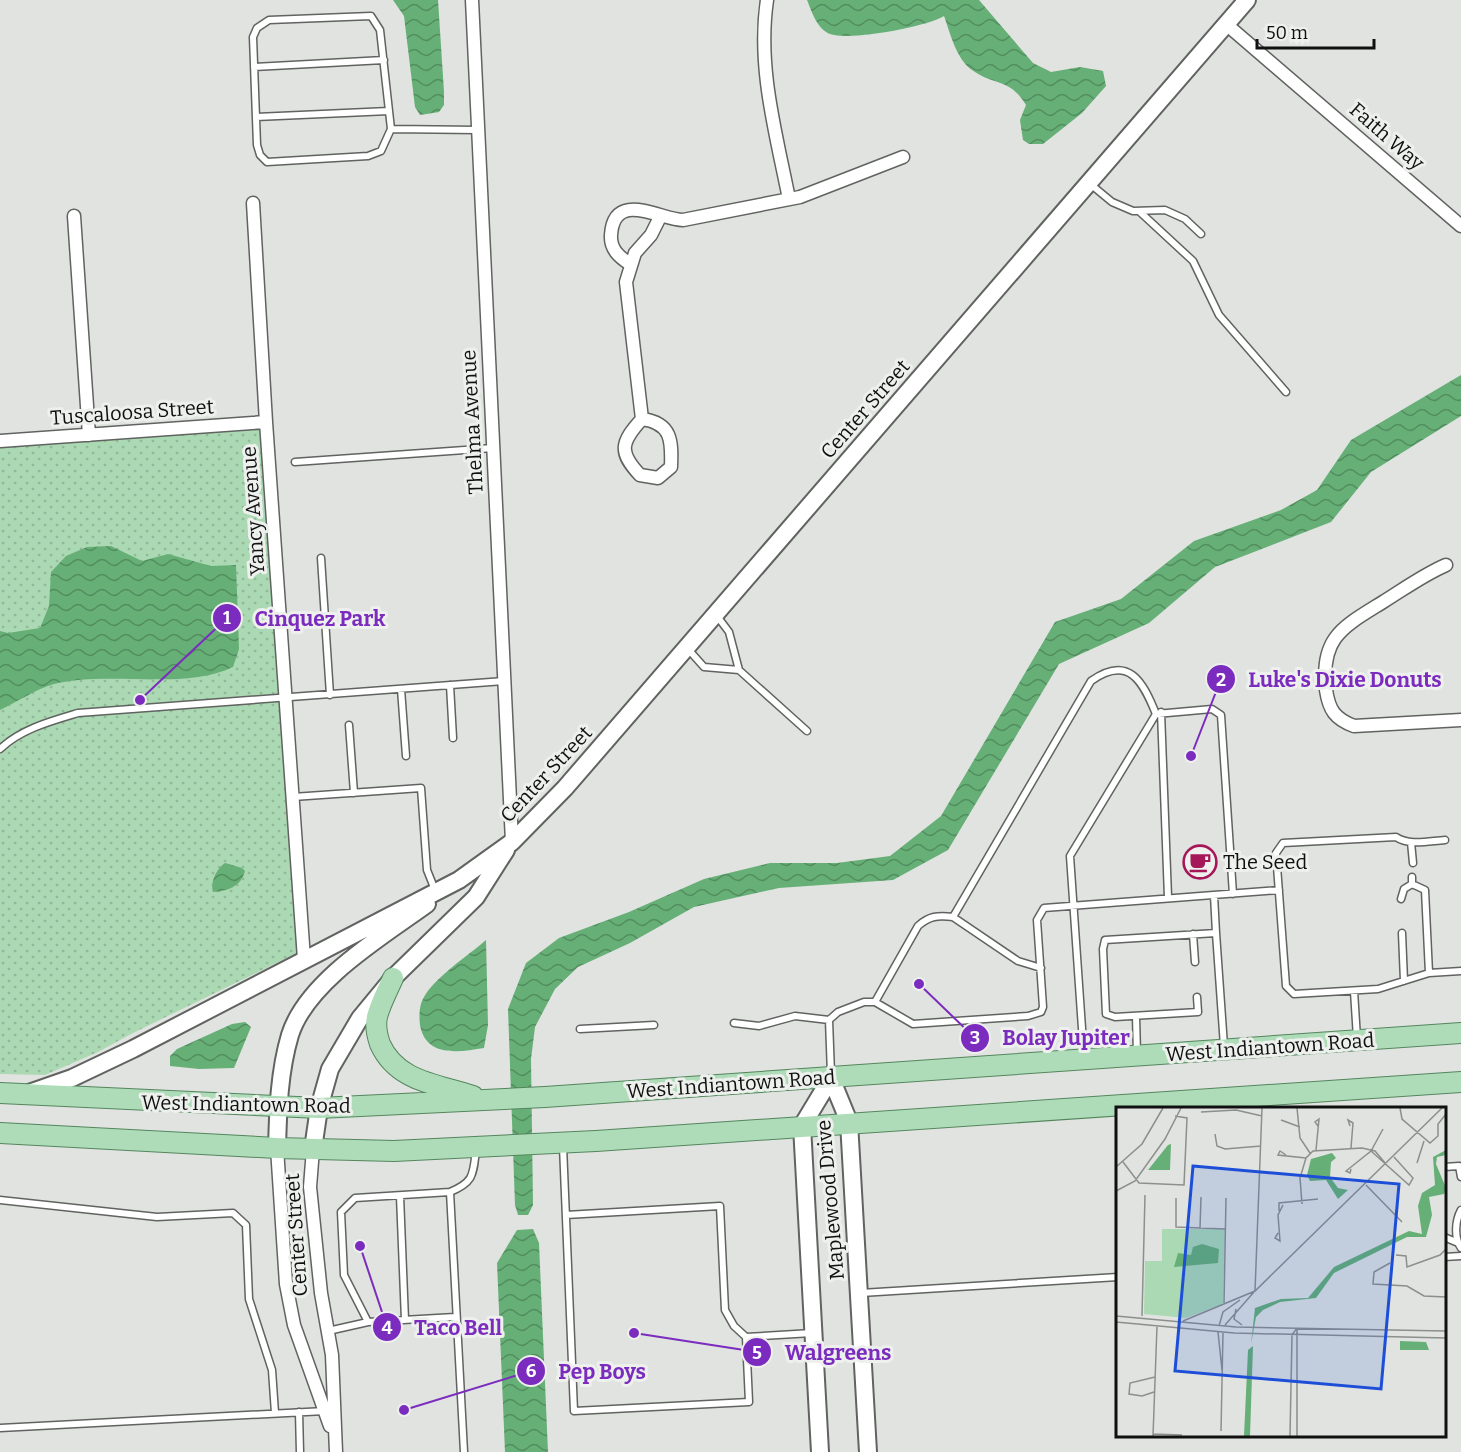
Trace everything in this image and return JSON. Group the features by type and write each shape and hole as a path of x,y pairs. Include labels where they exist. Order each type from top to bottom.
{"main road":[{"path":"393,978 376,1026 376,1034 390,1062 403,1074 420,1081 493,1100"},
{"name":"West Indiantown Road","path":"0,1093 278,1108 319,1108 545,1097 1461,1033"},
{"name":"West Indiantown Road","path":"1146,1107 1461,1082"},
{"name":"West Indiantown Road","path":"0,1133 277,1148 394,1151 555,1143 849,1122 1116,1109"}],"street":[{"name":"Thelma Avenue","path":"472,0 512,842"},
{"path":"767,0 763,55 765,78 789,199"},
{"name":"Center Street","path":"22,1095 72,1078 106,1062 459,880 512,842 565,788 1247,0"},
{"name":"Faith Way","path":"1226,24 1461,226"},
{"path":"630,264 619,257 613,248 611,236 613,225 629,210 640,208 660,216 683,220 811,194 903,157"},
{"name":"Yancy Avenue","path":"254,203 266,422 304,960"},
{"path":"74,216 89,435"},
{"path":"642,419 626,294 630,264 660,216"},
{"path":"642,419 655,421 666,429 672,444 671,466 658,477 640,475 624,454 624,445 630,432 642,419"},
{"name":"Tuscaloosa Street","path":"0,441 266,422"},
{"path":"1446,565 1417,578 1350,621 1337,633 1328,647 1325,659 1325,682 1328,707 1340,721 1354,726 1461,720"},
{"name":"Center Street","path":"336,1452 332,1355 321,1293 310,1187 319,1108 330,1069 360,1018 393,978 476,897 512,842"},
{"path":"277,1148 278,1108 291,1034 303,1010 342,967 459,880"},
{"name":"Maplewood Drive","path":"831,1078 849,1122 868,1452"},
{"name":"Maplewood Drive","path":"820,1452 802,1126 831,1078"},
{"name":"Center Street","path":"277,1148 286,1284 294,1325 334,1438"}],"lane":[{"path":"366,14 376,21 380,30 384,60 391,129 381,151 368,156 267,162 260,155 257,146 254,67 253,37 257,28 269,20 366,14"},
{"path":"254,67 384,60"},
{"path":"256,117 389,111"},
{"path":"391,129 478,130"},
{"path":"1089,183 1112,202 1140,212 1192,261 1219,315 1286,392"},
{"path":"1140,212 1165,210 1185,219 1201,234"},
{"path":"295,462 493,448"},
{"path":"321,558 330,695"},
{"path":"716,614 729,632 739,670 807,731"},
{"path":"686,648 704,667 739,670"},
{"path":"953,917 1091,681 1106,672 1115,671 1137,677 1144,684 1159,713 1168,897"},
{"path":"0,749 8,741 39,725 78,712 504,681"},
{"path":"450,685 453,738"},
{"path":"401,689 406,756"},
{"path":"1159,713 1212,709 1221,714 1233,894"},
{"path":"1084,1060 1070,856 1159,713"},
{"path":"349,725 354,793"},
{"path":"293,797 421,788 427,870 436,891"},
{"path":"1445,840 1402,842 1395,837 1283,843 1276,853 1286,986 1294,994 1354,991 1378,989 1429,973 1461,972"},
{"path":"1411,842 1413,863"},
{"path":"1401,899 1404,890 1412,880 1425,890 1429,973"},
{"path":"734,1023 759,1026 795,1016 829,1020 851,1005 875,1002 912,1024 1036,1015 1043,1007 1037,921 1040,912 1053,905 1279,890"},
{"path":"1214,895 1224,1050"},
{"path":"875,1002 918,926 926,919 936,916 953,917 1018,961 1041,968"},
{"path":"1197,997 1198,1012 1115,1017 1106,1014 1103,949 1105,940 1216,933"},
{"path":"1402,933 1404,981"},
{"path":"1193,934 1195,962"},
{"path":"1354,991 1357,1041"},
{"path":"1136,1016 1137,1056"},
{"path":"829,1020 831,1078"},
{"path":"580,1029 654,1025"},
{"path":"555,1143 566,1215 574,1411 749,1402 746,1337 734,1326 725,1310 720,1206 566,1215"},
{"path":"368,1322 344,1275 341,1212 355,1198 450,1192 466,1184 473,1175 476,1147"},
{"path":"1446,1167 1460,1166 1461,1177"},
{"path":"450,1192 464,1452"},
{"path":"400,1196 405,1320"},
{"path":"0,1200 157,1216 233,1214 246,1225 249,1299 272,1370 275,1413"},
{"path":"1456,1242 1457,1217 1461,1210"},
{"path":"1446,1238 1456,1242 1461,1248"},
{"path":"1446,1257 1461,1256"},
{"path":"859,1293 1116,1277"},
{"path":"328,1331 368,1322 455,1317"},
{"path":"746,1337 814,1333"},
{"path":"0,1428 325,1411"},
{"path":"298,1412 300,1452"}],"shaded area":[{"path":"261,427 297,953 98,1052 45,1075 0,1074 0,447"}],"water":[{"path":"393,0 438,0 444,92 444,105 439,112 420,115 415,107 404,16"},
{"path":"807,0 979,0 1033,63 1051,72 1080,67 1103,71 1106,86 1082,113 1043,144 1029,144 1023,140 1020,120 1026,105 1020,96 1008,86 980,75 966,65 954,45 944,16 888,32 840,36 825,32 816,20"},
{"path":"1461,375 1461,416 1371,472 1331,522 1215,567 1149,623 1059,664 948,850 893,880 779,888 694,907 630,943 578,967 555,989 535,1027 531,1059 533,1205 528,1215 518,1215 515,1205 508,1009 526,963 559,938 629,912 704,879 770,863 837,863 890,856 941,816 1055,622 1121,599 1194,541 1281,510 1317,490 1351,440"},
{"path":"111,546 142,561 168,554 211,566 236,565 239,649 233,667 192,678 75,680 47,686 0,710 0,631 8,633 40,628 49,606 51,572 66,556 87,547"},
{"path":"225,863 242,868 245,871 243,876 233,887 213,892 214,876"},
{"path":"486,940 488,1025 484,1048 454,1051 436,1048 423,1036 420,1025 422,1000 444,974"},
{"path":"245,1022 251,1027 234,1068 199,1069 170,1066 170,1056 177,1049 232,1024"},
{"path":"533,1229 539,1243 548,1452 505,1452 497,1263 517,1230"}],"place":[{"name":"Cinquez Park","path":"140,700"},
{"name":"Luke's Dixie Donuts","path":"1191,756"},
{"name":"The Seed","path":"1200,862"},
{"name":"Bolay Jupiter","path":"919,984"},
{"name":"Taco Bell","path":"360,1246"},
{"name":"Walgreens","path":"634,1333"},
{"name":"Pep Boys","path":"404,1410"}]}
